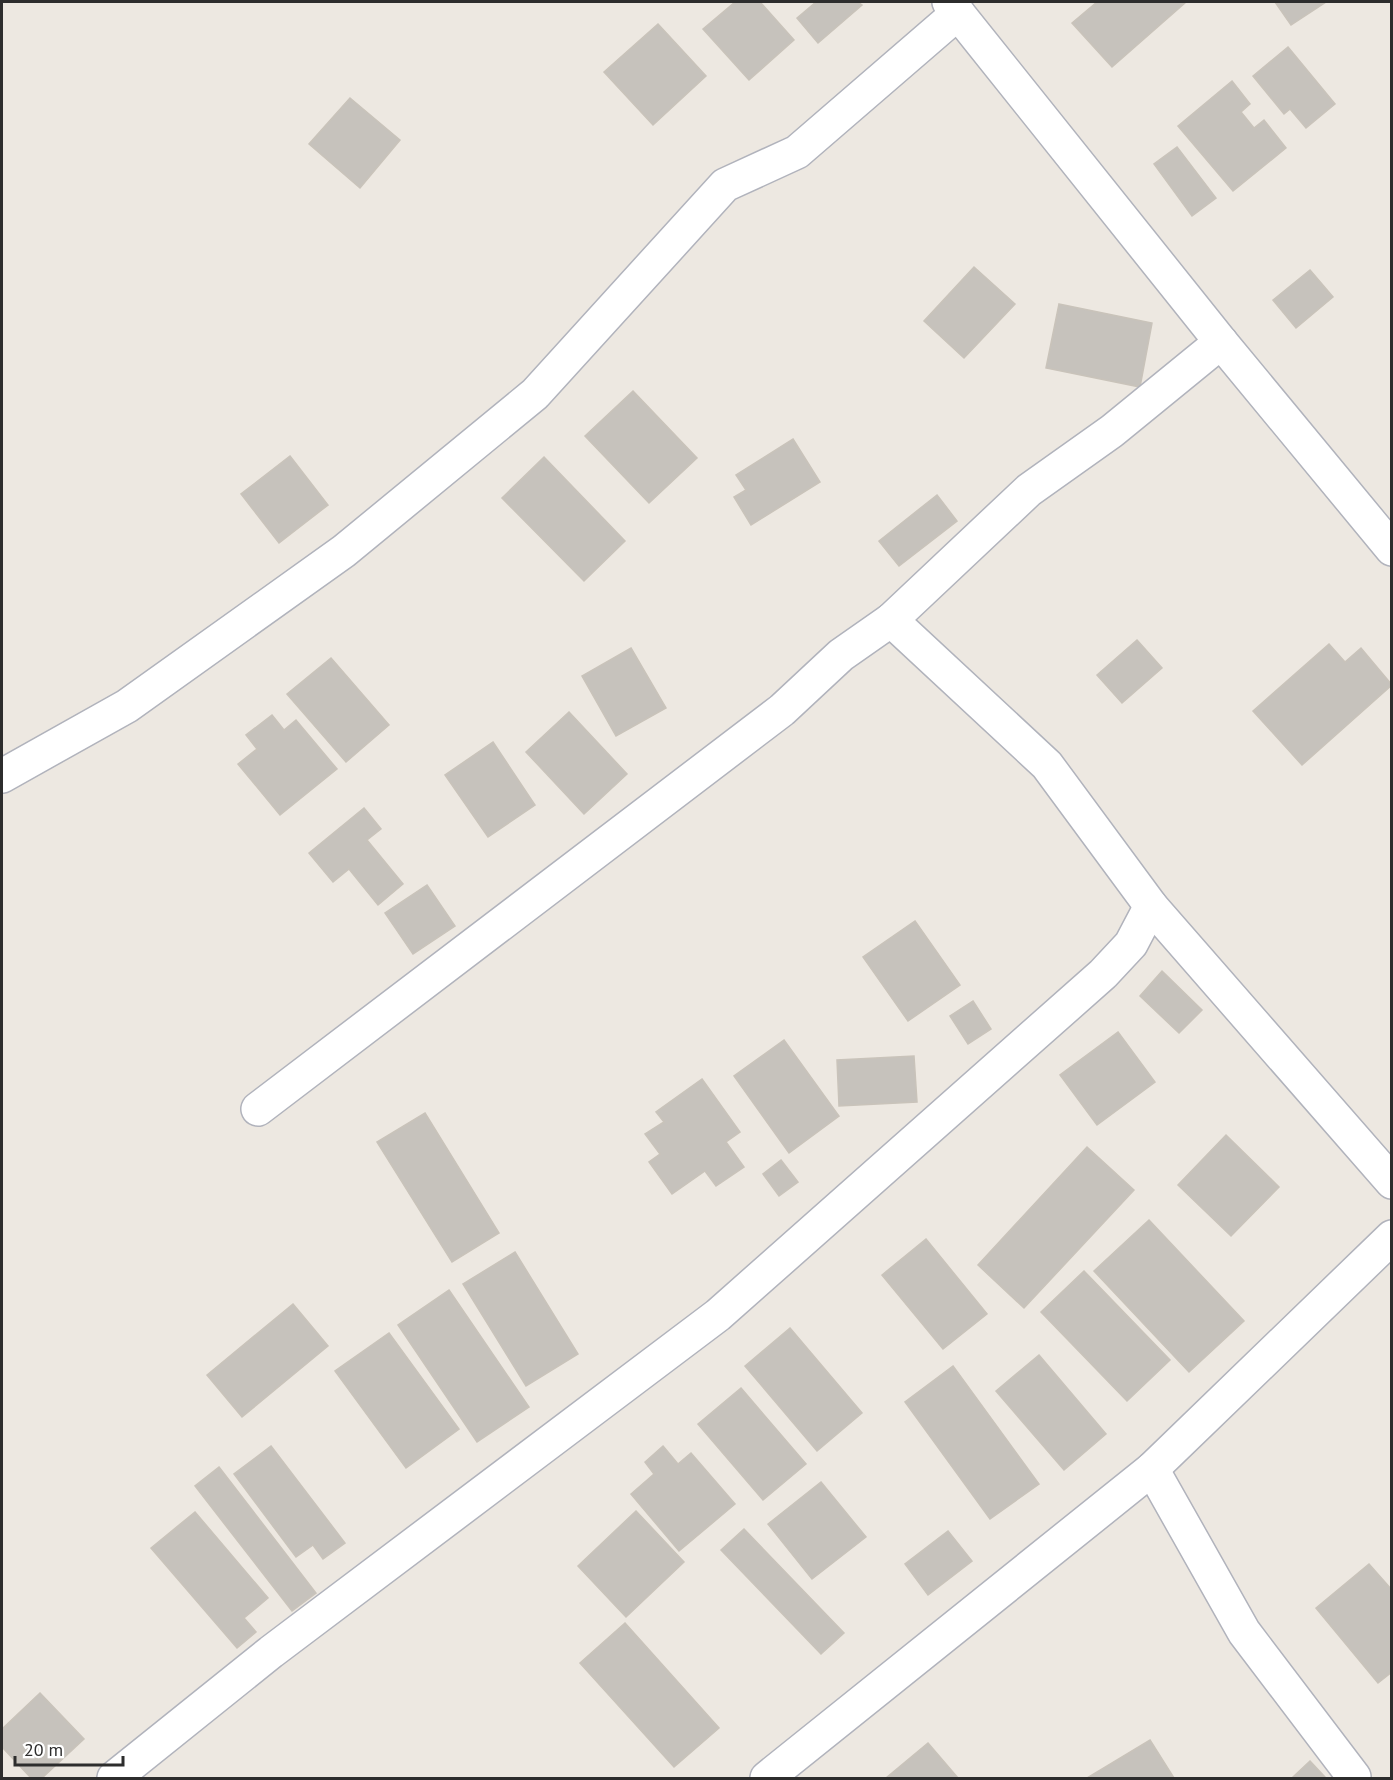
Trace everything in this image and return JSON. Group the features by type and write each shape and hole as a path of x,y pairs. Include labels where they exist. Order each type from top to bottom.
{"street":[{"path":"2,776 127,706 344,551 535,394 725,185 797,152 954,7 1221,342 1392,549"},
{"path":"258,1109 782,710 841,655 891,620 1029,490 1112,431 1221,342"},
{"path":"891,620 1047,765 1151,906 1392,1182"},
{"path":"114,1779 271,1652 718,1315 1103,974 1131,944 1151,906"},
{"path":"767,1779 1152,1468 1392,1237"},
{"path":"1152,1468 1244,1632 1354,1778"}],"building":[{"path":"735,2 760,2 794,40 749,80 703,29"},
{"path":"816,2 858,2 862,5 818,43 797,18"},
{"path":"1097,2 1186,2 1112,67 1072,23"},
{"path":"1275,2 1326,2 1291,25"},
{"path":"658,24 706,76 653,125 604,72"},
{"path":"1288,47 1335,104 1306,128 1290,109 1284,114 1253,76"},
{"path":"1232,81 1250,104 1241,112 1254,128 1264,120 1286,148 1233,191 1178,126"},
{"path":"350,98 400,140 360,188 309,144"},
{"path":"1177,147 1216,198 1192,216 1154,164"},
{"path":"974,267 1015,304 964,358 924,321"},
{"path":"1310,270 1333,297 1296,328 1273,300"},
{"path":"1059,304 1152,323 1140,387 1046,368"},
{"path":"633,391 697,458 649,503 585,436"},
{"path":"793,439 820,482 751,525 734,497 746,490 736,475"},
{"path":"290,456 328,505 279,543 241,494"},
{"path":"544,457 625,541 584,581 502,498"},
{"path":"937,495 957,521 899,566 879,541"},
{"path":"1137,640 1162,668 1122,703 1097,675"},
{"path":"1329,644 1345,662 1361,648 1392,685 1302,765 1253,711"},
{"path":"631,648 666,708 616,736 582,676"},
{"path":"331,658 389,725 346,762 287,694"},
{"path":"569,712 627,774 584,814 526,752"},
{"path":"272,715 284,730 296,720 337,769 280,815 238,764 257,749 246,735"},
{"path":"493,742 535,805 488,837 445,775"},
{"path":"364,808 381,829 367,840 403,884 378,905 349,869 333,882 309,853"},
{"path":"427,885 455,926 413,954 385,913"},
{"path":"915,921 960,985 908,1021 863,957"},
{"path":"1162,971 1202,1010 1179,1033 1140,996"},
{"path":"973,1001 991,1029 968,1044 950,1016"},
{"path":"1118,1032 1155,1082 1097,1125 1060,1075"},
{"path":"784,1040 839,1116 789,1153 734,1076"},
{"path":"914,1056 917,1102 839,1106 837,1060"},
{"path":"702,1079 740,1132 726,1142 744,1167 716,1186 705,1171 672,1194 649,1162 660,1154 645,1134 664,1122 656,1112"},
{"path":"425,1113 499,1233 452,1262 377,1142"},
{"path":"1226,1135 1279,1187 1231,1236 1178,1185"},
{"path":"1087,1147 1134,1190 1024,1308 978,1265"},
{"path":"781,1160 798,1182 779,1196 763,1174"},
{"path":"1149,1220 1244,1321 1189,1372 1094,1271"},
{"path":"926,1239 987,1314 943,1349 882,1275"},
{"path":"515,1252 578,1354 526,1386 463,1284"},
{"path":"1084,1271 1170,1360 1127,1401 1041,1312"},
{"path":"449,1290 529,1407 477,1442 398,1325"},
{"path":"293,1304 328,1346 242,1417 207,1375"},
{"path":"790,1328 862,1413 817,1451 745,1366"},
{"path":"389,1333 459,1429 406,1468 335,1371"},
{"path":"1039,1355 1106,1434 1064,1470 996,1391"},
{"path":"953,1366 1039,1484 990,1519 905,1402"},
{"path":"741,1388 806,1464 763,1500 698,1424"},
{"path":"271,1446 345,1543 323,1559 313,1545 296,1557 234,1474"},
{"path":"663,1446 678,1464 691,1453 735,1504 679,1551 631,1494 654,1474 645,1462"},
{"path":"219,1467 316,1593 292,1611 195,1486"},
{"path":"821,1482 866,1537 812,1579 768,1524"},
{"path":"636,1511 684,1562 626,1617 578,1566"},
{"path":"195,1512 268,1598 244,1618 256,1632 237,1648 151,1548"},
{"path":"744,1529 844,1633 821,1654 721,1550"},
{"path":"948,1531 972,1561 928,1595 905,1564"},
{"path":"1369,1564 1392,1590 1392,1672 1378,1683 1316,1608"},
{"path":"625,1623 719,1728 674,1767 580,1663"},
{"path":"40,1693 84,1739 42,1778 31,1778 2,1747 2,1729"},
{"path":"1150,1740 1174,1778 1087,1778"},
{"path":"928,1743 958,1778 886,1778"},
{"path":"1310,1761 1325,1777 1292,1778"}]}
